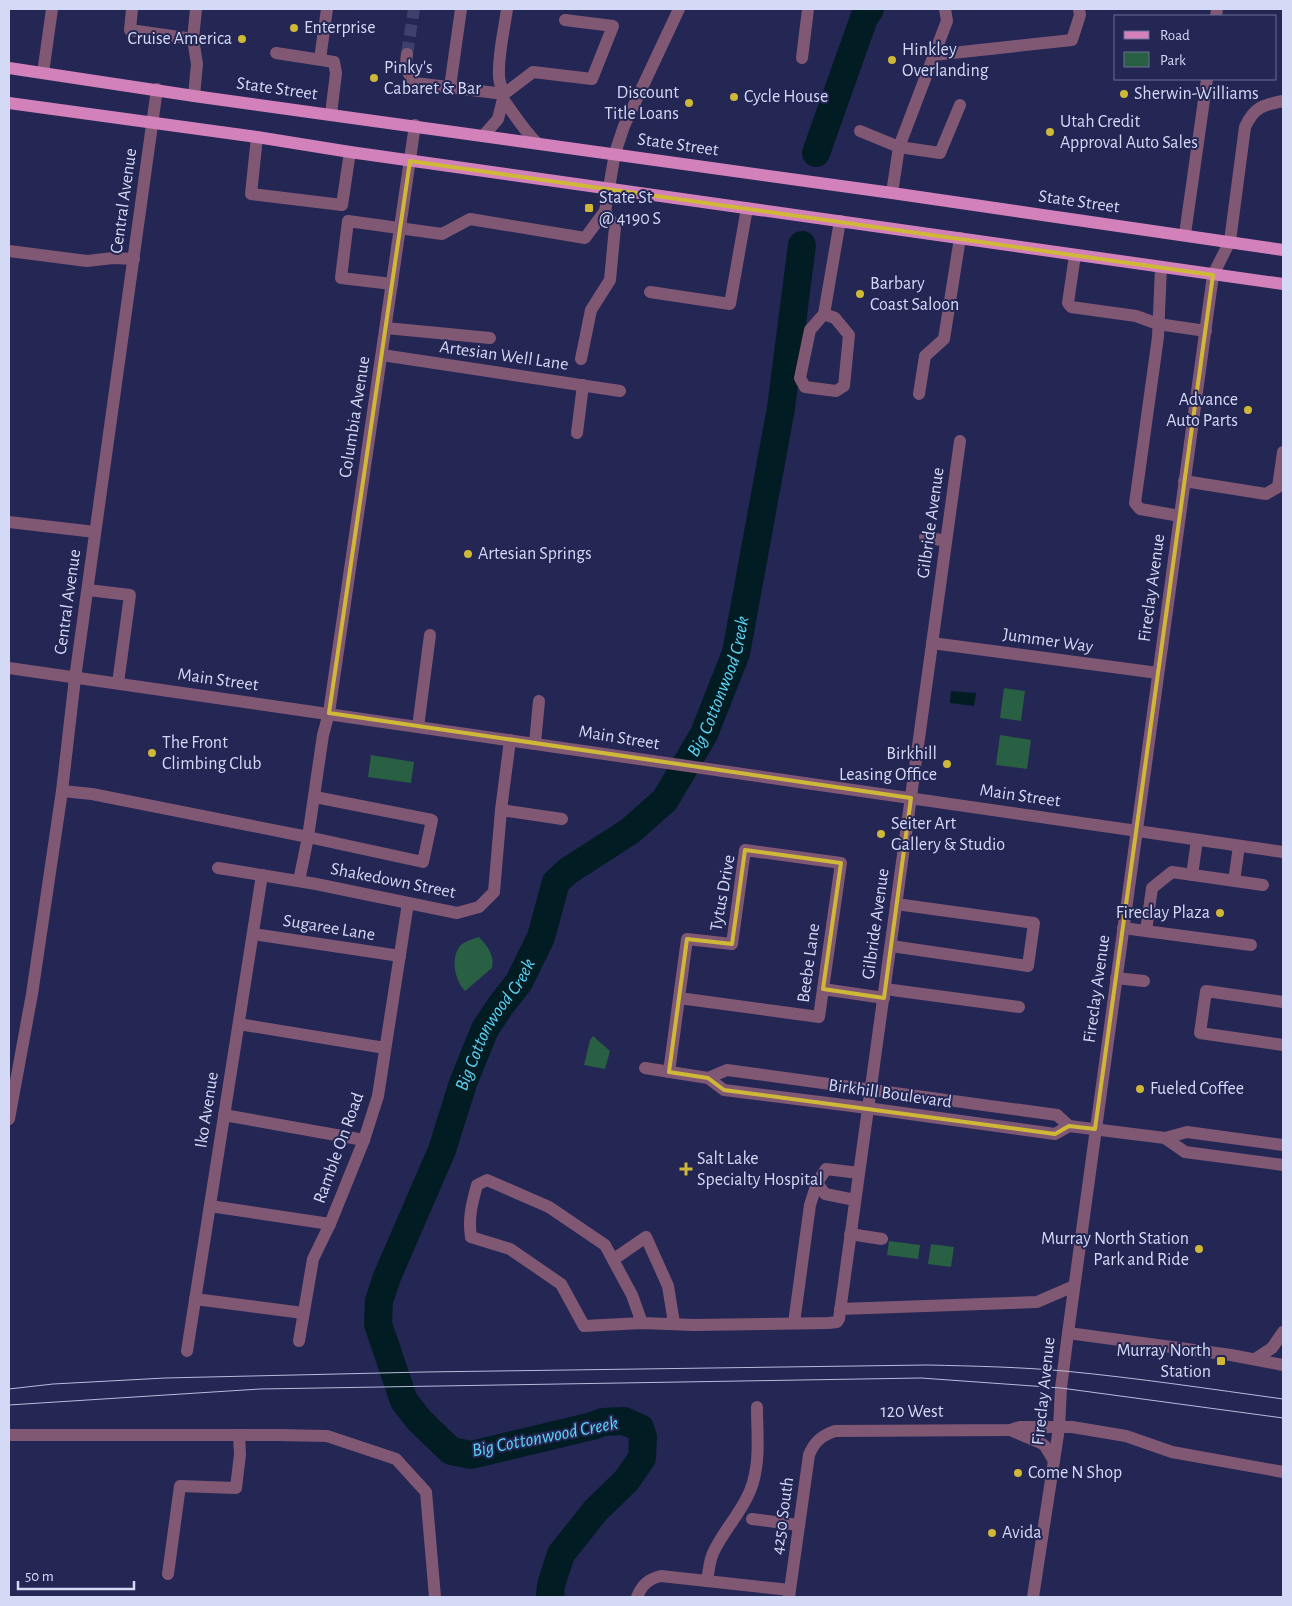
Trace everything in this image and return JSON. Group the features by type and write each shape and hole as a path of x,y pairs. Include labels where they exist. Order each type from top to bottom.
{"main road":[{"name":"State Street","path":"9,68 194,96 892,192 1283,250"},
{"path":"9,103 1283,284"}],"street":[{"path":"42,73 52,9"},
{"path":"132,9 130,30 193,38"},
{"path":"194,96 197,64 193,38 196,9"},
{"path":"320,59 327,9"},
{"path":"450,88 460,9"},
{"path":"507,9 499,78 503,97 520,125 536,142"},
{"path":"348,221 442,234 470,219 585,238 605,211 615,153 624,126 679,9"},
{"path":"802,58 808,9"},
{"path":"892,192 899,147 947,21 946,9"},
{"path":"934,55 1072,40 1080,14 1079,9"},
{"path":"484,135 498,119 503,97 533,72 592,80 613,26 565,20"},
{"path":"276,53 334,62 336,73 331,114"},
{"path":"407,54 405,63 408,75 415,83 503,97"},
{"path":"1184,234 1207,80"},
{"name":"Central Avenue","path":"9,1119 32,994 62,791 75,678 157,89"},
{"name":"Fireclay Avenue","path":"1033,1597 1059,1428 1061,1388 1074,1286 1213,275 1230,241 1245,127 1250,116 1264,105 1283,101"},
{"path":"860,131 899,147 940,153 960,105"},
{"name":"Columbia Avenue","path":"299,881 315,797 323,735 329,713 415,125"},
{"path":"257,137 251,194 342,205"},
{"path":"350,152 342,205 348,221 341,278 392,284"},
{"path":"650,292 730,304 747,208"},
{"path":"581,359 591,310 610,280 614,227 605,211"},
{"path":"824,314 834,318 849,335 844,386 836,391 805,387 800,378 810,330 824,314 840,221"},
{"path":"919,394 925,356 944,339 960,238"},
{"path":"9,251 87,261 113,258 134,259"},
{"path":"1075,254 1068,303 1071,307 1136,316 1158,324 1206,331"},
{"path":"1162,267 1158,338 1135,503 1140,509 1180,516"},
{"path":"386,328 490,338"},
{"name":"Artesian Well Lane","path":"382,355 620,391"},
{"path":"577,433 583,385"},
{"name":"Gilbride Avenue","path":"839,1316 960,440"},
{"path":"1184,481 1266,494 1278,487 1283,452"},
{"path":"9,522 96,532"},
{"path":"925,538 946,541"},
{"path":"88,590 130,596 118,683"},
{"path":"418,727 430,635"},
{"name":"Jummer Way","path":"932,643 1158,673"},
{"name":"Main Street","path":"9,668 1283,852"},
{"path":"534,743 539,701"},
{"name":"Shakedown Street","path":"218,868 299,881 457,913 479,907 494,892 501,810 510,740"},
{"path":"62,791 92,794 423,862 432,820 315,797"},
{"path":"501,810 562,819"},
{"path":"1192,874 1198,840"},
{"path":"1234,880 1239,846"},
{"name":"Tytus Drive","path":"669,1072 686,938 732,944 745,850 840,863"},
{"name":"Beebe Lane","path":"679,998 819,1017 840,863"},
{"path":"1146,931 1152,888 1172,872 1263,885"},
{"name":"Iko Avenue","path":"187,1351 262,875"},
{"name":"Ramble On Road","path":"299,1341 313,1258 330,1224 364,1140 378,1096 408,903"},
{"path":"891,946 1028,966 1034,923 896,904"},
{"path":"1123,928 1251,946"},
{"name":"Sugaree Lane","path":"253,934 400,956"},
{"path":"1116,978 1144,981"},
{"path":"823,989 884,993 1018,1007"},
{"path":"1283,1002 1206,991 1200,1033 1283,1045"},
{"path":"238,1024 385,1048"},
{"name":"Birkhill Boulevard","path":"645,1068 708,1078 724,1090 1054,1134 1069,1126 1165,1138 1187,1132 1283,1145"},
{"name":"Birkhill Boulevard","path":"708,1078 726,1070 1057,1115 1069,1126"},
{"path":"224,1116 364,1140"},
{"name":"Birkhill Boulevard","path":"1165,1138 1185,1152 1283,1165"},
{"path":"794,1323 809,1212 817,1182 826,1169 859,1173"},
{"path":"642,1322 632,1295 605,1245 549,1207 486,1180 477,1185 471,1205 469,1225 471,1237 510,1249 561,1284 584,1326 642,1322 694,1325 829,1323 839,1316 1037,1302 1074,1286"},
{"path":"817,1182 825,1194 855,1200"},
{"path":"210,1206 330,1224"},
{"path":"850,1234 882,1239"},
{"path":"614,1259 646,1237 668,1286 674,1323"},
{"path":"195,1299 303,1314"},
{"path":"1255,1359 1272,1348 1283,1332"},
{"path":"1068,1333 1255,1359 1283,1366"},
{"path":"707,1581 713,1552 750,1491 758,1460 757,1407"},
{"name":"120 West","path":"816,1442 830,1432 842,1430 1010,1430 1020,1427 1072,1427 1126,1436 1172,1452 1283,1472"},
{"name":"120 West","path":"1010,1430 1041,1443 1054,1461"},
{"path":"9,1435 327,1436 396,1460 426,1492 435,1597"},
{"path":"168,1574 180,1486 236,1488 240,1454 239,1435"},
{"name":"4250 South","path":"789,1594 809,1455 816,1442"},
{"path":"752,1519 799,1525"},
{"path":"637,1597 642,1587 651,1579 661,1576 789,1594"}],"highlighted area":[{"path":"410,161 1213,275 1095,1129 1069,1126 1055,1134 724,1090 708,1078 669,1072 687,939 732,944 745,850 841,863 823,989 884,998 911,798 329,713"}],"green space":[{"path":"1004,688 1025,691 1021,721 1000,718"},
{"path":"1000,735 1031,740 1027,769 996,765"},
{"path":"371,755 414,762 411,783 368,777"},
{"path":"479,937 491,955 492,968 465,991 456,975 455,957 462,944"},
{"path":"593,1036 610,1051 605,1069 584,1065 590,1040"},
{"path":"889,1241 920,1245 918,1259 887,1255"},
{"path":"931,1244 954,1247 951,1267 928,1264"}],"water":[{"path":"951,691 976,693 974,706 950,703"}],"waterway":[{"name":"Big Cottonwood Creek","path":"816,153 864,18 870,9"},
{"name":"Big Cottonwood Creek","path":"550,1597 551,1585 561,1554 596,1510 626,1481 642,1458 643,1437 640,1428 624,1421 603,1422 471,1455 451,1451 419,1420 404,1401 378,1324 379,1301 387,1277 442,1150 463,1083 485,1029 519,982 541,937 556,882 568,871 630,831 665,800 704,734 736,653 781,408 802,245"}],"tunnel":[{"path":"407,54 414,9"}],"tram line":[{"path":"9,1389 53,1384 165,1378 424,1372 927,1365 1064,1371 1147,1380 1283,1399"},
{"path":"9,1405 260,1389 921,1378 1061,1388 1283,1418"}],"place":[{"name":"Enterprise","path":"294,28"},
{"name":"Cruise America","path":"242,39"},
{"name":"Hinkley Overlanding","path":"892,60"},
{"name":"Pinky's Cabaret & Bar","path":"374,78"},
{"name":"Sherwin-Williams","path":"1124,94"},
{"name":"Cycle House","path":"734,97"},
{"name":"Discount Title Loans","path":"689,103"},
{"name":"Utah Credit Approval Auto Sales","path":"1050,132"},
{"name":"State St @ 4190 S","path":"589,208"},
{"name":"Barbary Coast Saloon","path":"860,294"},
{"name":"Advance Auto Parts","path":"1248,410"},
{"name":"Artesian Springs","path":"468,554"},
{"name":"The Front Climbing Club","path":"152,753"},
{"name":"Birkhill Leasing Office","path":"947,764"},
{"name":"Seiter Art Gallery & Studio","path":"881,834"},
{"name":"Fireclay Plaza","path":"1220,913"},
{"name":"Fueled Coffee","path":"1140,1089"},
{"name":"Salt Lake Specialty Hospital","path":"686,1169"},
{"name":"Murray North Station Park and Ride","path":"1199,1249"},
{"name":"Murray North Station","path":"1221,1361"},
{"name":"Come N Shop","path":"1018,1473"},
{"name":"Avida","path":"992,1533"}]}
